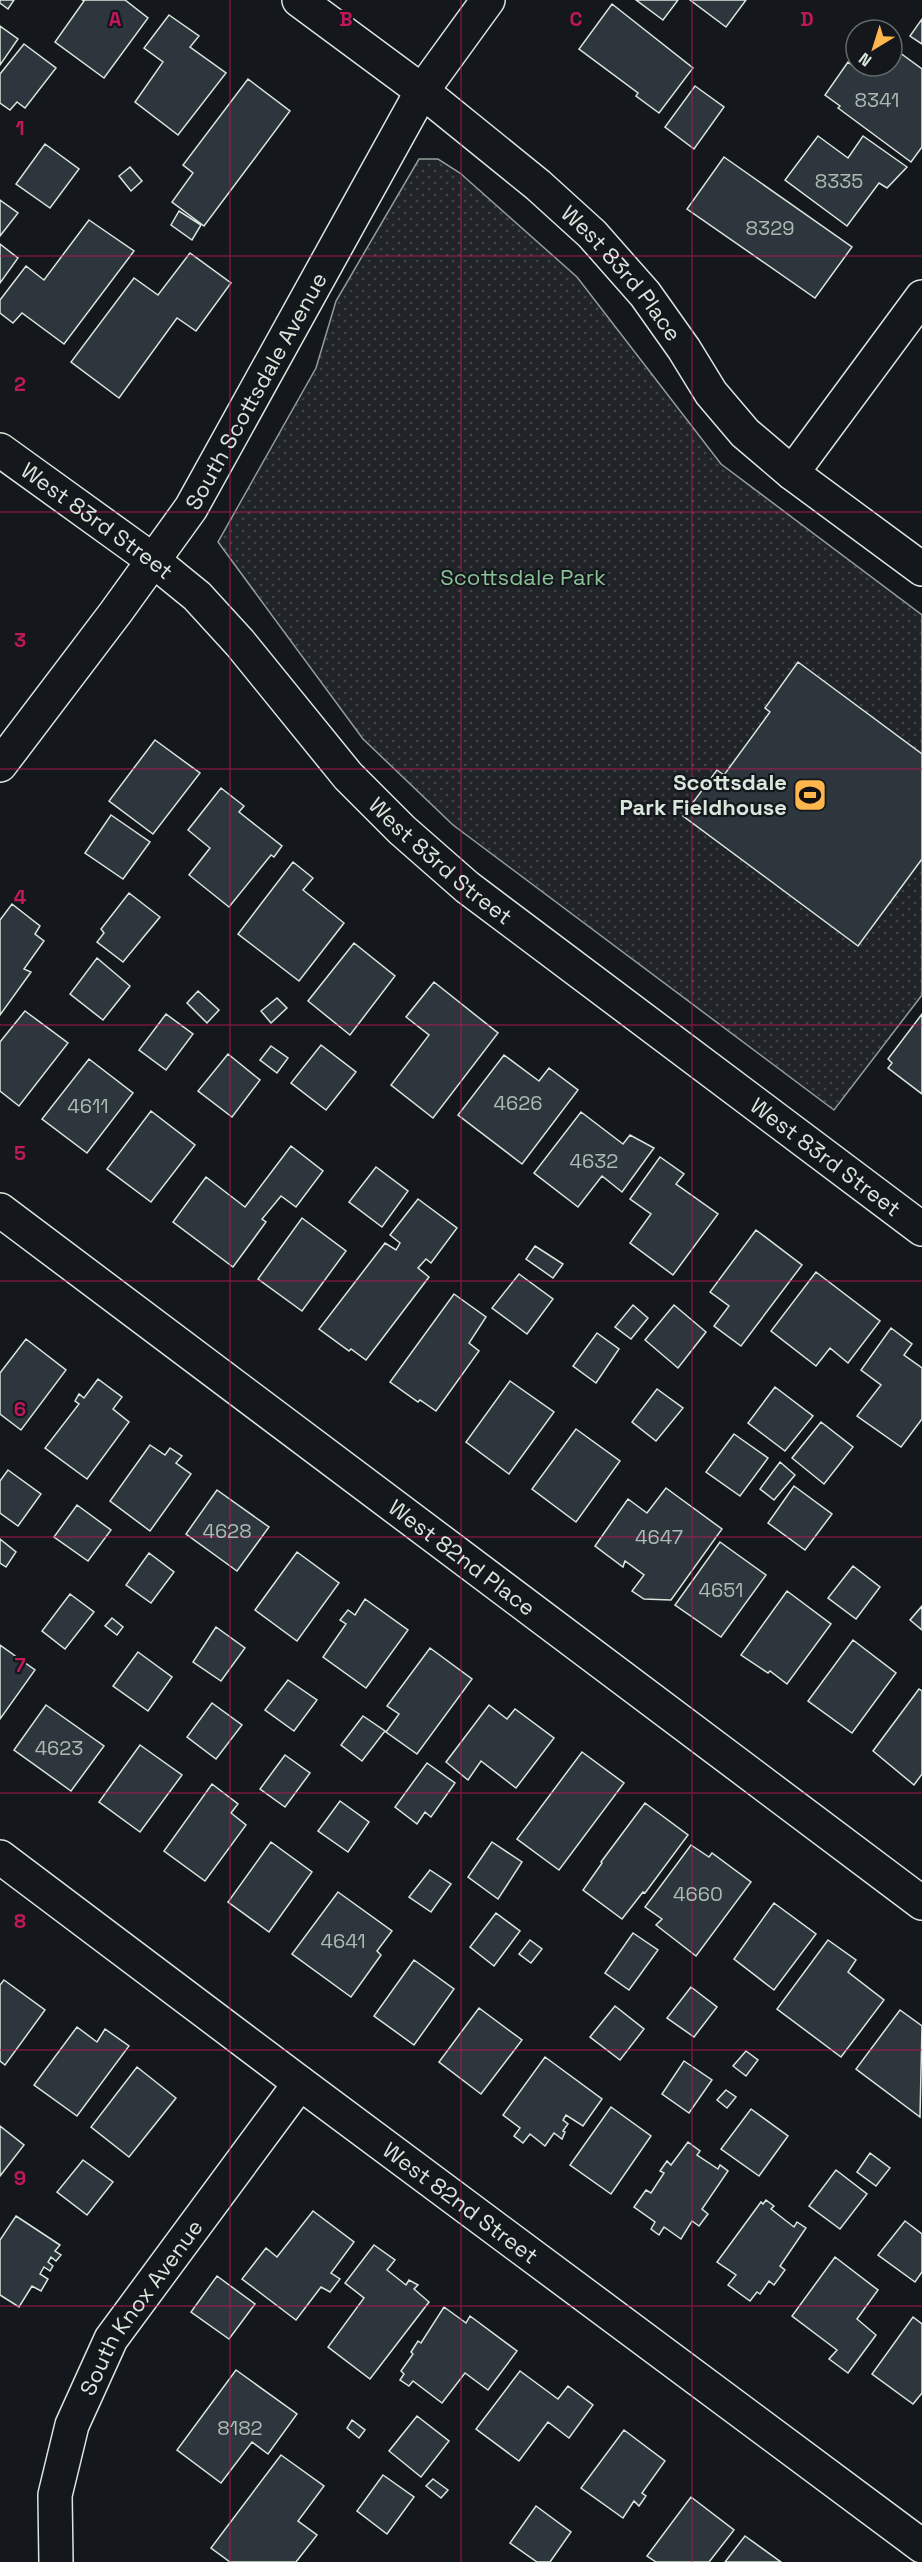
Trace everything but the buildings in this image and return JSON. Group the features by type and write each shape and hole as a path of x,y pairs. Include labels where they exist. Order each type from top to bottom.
{"street":[{"name":"West 83rd Place","path":"299,0 422,91 538,185 592,234 645,294 684,349 711,393 745,433 792,473 922,569"},
{"name":"South Scottsdale Avenue","path":"0,765 154,561 191,508 422,91 488,0"},
{"path":"792,473 922,297"},
{"name":"West 83rd Street","path":"0,450 154,561 197,596 240,643 348,776 402,830 467,887 922,1229"},
{"name":"West 82nd Place","path":"0,1210 922,1903"},
{"name":"West 82nd Street","path":"0,1857 300,2084 922,2546"},
{"name":"South Knox Avenue","path":"56,2562 56,2495 72,2425 111,2339 300,2084"}],"green space":[{"name":"Scottsdale Park","path":"419,159 438,159 460,173 577,277 721,464 922,615 922,995 834,1110 453,825 363,739 218,542 316,368 336,301"}],"place":[{"name":"Scottsdale Park Fieldhouse","path":"810,795"}]}
